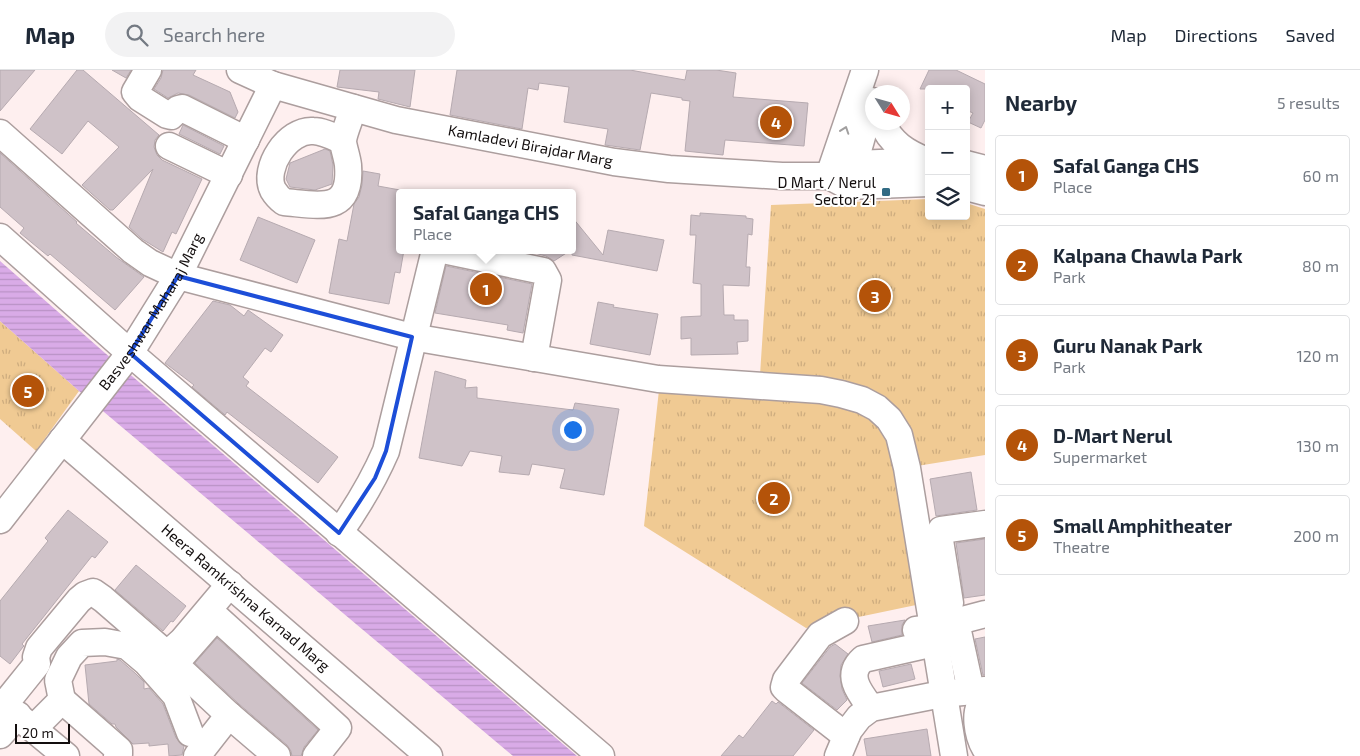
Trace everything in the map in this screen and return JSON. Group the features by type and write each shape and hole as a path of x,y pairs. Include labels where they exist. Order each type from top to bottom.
{"street":[{"path":"148,70 135,92 140,98 167,116 171,116 178,109 182,108 245,142"},
{"name":"Kamladevi Birajdar Marg","path":"240,70 273,85 396,120 614,162 724,174 782,176 844,175 925,183"},
{"name":"Basveshwar Maharaj Marg","path":"0,520 126,357 178,276 273,85"},
{"path":"343,141 353,108"},
{"path":"844,175 865,114"},
{"path":"183,115 245,142"},
{"path":"887,130 904,150 925,160"},
{"path":"0,133 133,251 150,263 178,276 412,337 658,379 821,390 862,400 877,408 889,419 899,435 907,468 933,626 980,693 978,708 982,736 949,730"},
{"path":"169,146 229,174"},
{"name":"Kamladevi Birajdar Marg","path":"844,175 925,162"},
{"path":"970,165 985,168"},
{"path":"970,188 985,192"},
{"path":"0,237 126,357 339,532 601,756"},
{"path":"339,532 362,501 375,478 386,451 412,337 434,254"},
{"path":"460,254 543,271 548,280 534,358"},
{"name":"Heera Ramkrishna Karnad Marg","path":"62,440 429,756"},
{"path":"954,756 949,730 933,695 933,626 939,534 941,530 985,524"},
{"path":"235,588 216,617 180,658 178,665 229,716 276,756"},
{"path":"8,721 37,664 36,657 39,648 79,600 86,595 93,592 103,599 163,651 172,650 235,588"},
{"path":"980,693 874,698 858,690 854,670 857,664 864,659 933,626 985,598"},
{"path":"933,626 985,614"},
{"path":"216,617 338,728"},
{"path":"845,621 820,635 786,680 784,686 838,738 849,730 874,698"},
{"path":"117,756 120,754 119,750 62,700 58,680 69,658 82,643 105,642 127,646 146,662 176,696 204,747 229,716"},
{"path":"872,659 868,659 866,666 874,698"},
{"path":"316,756 363,698"},
{"path":"8,721 62,700"},
{"path":"8,721 66,756"}],"highlighted area":[{"path":"178,276 412,337 386,451 375,478 339,533 130,353"}],"green space":[{"path":"925,199 925,220 970,220 970,204 985,209 985,455 917,466 909,431 760,375 771,205"},
{"path":"0,321 79,391 36,451 0,419"},
{"path":"659,390 819,400 872,416 889,439 916,605 806,628 644,526"}],"shaded area":[{"path":"0,261 577,756 513,756 79,391 0,321"}],"building":[{"path":"0,70 35,70 0,111"},
{"path":"77,70 83,70 159,135 155,140 154,147 157,155 162,160 202,179 176,234 172,232 163,252 142,239 129,227 153,169 113,210 110,210 82,185 119,147 88,121 62,154 30,129"},
{"path":"112,70 131,70 126,78"},
{"path":"163,70 196,70 193,75 230,92 238,112 235,118 189,95 178,93 168,98 154,89 161,78"},
{"path":"340,70 415,70 410,107 378,99 379,92 337,87"},
{"path":"457,70 630,70 685,80 687,70 716,70 736,73 733,97 808,103 804,146 725,140 723,155 685,151 690,101 651,93 640,150 605,145 608,129 564,122 569,87 539,83 538,90 528,88 522,129 450,115"},
{"path":"929,70 956,70 985,84 985,120 981,128 970,123 973,113 970,112 970,85 925,85 925,89 920,89"},
{"path":"183,125 224,146 220,154 179,134"},
{"path":"325,149 330,151 333,165 332,184 315,190 290,187 286,179 290,163"},
{"path":"0,153 76,223 116,257 144,277 115,310 50,254 48,256 20,233 24,228 0,207"},
{"path":"363,171 380,174 378,186 396,189 396,254 403,254 400,273 395,272 389,304 329,293 339,239 347,241 354,204 359,197"},
{"path":"700,213 746,216 746,218 753,219 752,235 748,234 746,267 750,267 749,286 723,285 724,315 734,315 734,320 748,320 748,341 737,342 738,354 691,355 691,338 681,339 681,317 701,316 701,284 693,283 696,235 690,235 691,215 700,216"},
{"path":"258,217 315,240 297,283 240,260"},
{"path":"576,222 603,255 608,230 664,240 657,271 572,255 576,254"},
{"path":"538,254 565,254 554,261"},
{"path":"446,266 532,284 523,333 507,330 508,325 435,313"},
{"path":"213,301 230,305 244,316 248,310 283,335 271,352 265,348 243,377 249,382 246,386 338,457 318,483 227,412 225,415 192,387 194,385 165,363"},
{"path":"598,302 614,305 613,307 658,314 650,355 590,344"},
{"path":"435,371 466,380 465,388 477,387 477,398 573,410 575,403 619,409 604,495 560,488 565,469 532,464 529,475 499,472 502,456 470,451 462,466 419,458"},
{"path":"971,472 977,510 936,516 930,479"},
{"path":"68,510 108,542 95,558 92,556 22,644 24,646 10,664 0,656 0,601 48,541 45,538"},
{"path":"985,539 985,595 964,598 956,543"},
{"path":"136,565 186,606 163,631 115,590"},
{"path":"905,620 902,625 902,635 872,642 868,626"},
{"path":"985,637 985,675 983,675 975,639"},
{"path":"217,638 318,730 304,747 301,756 292,756 287,745 195,663"},
{"path":"835,644 848,654 841,665 840,676 842,689 847,700 837,710 802,683 830,647"},
{"path":"117,659 135,673 144,682 144,689 149,688 163,704 176,738 184,746 182,755 169,756 168,744 149,746 149,743 133,744 115,724 112,724 89,704 85,665 117,661"},
{"path":"911,664 915,679 883,687 879,671"},
{"path":"772,701 776,704 778,702 814,730 793,756 721,756 739,735 743,738"},
{"path":"927,729 931,756 867,756 864,739"}],"place":[{"name":"D-Mart Nerul","path":"776,122"},
{"name":"D Mart / Nerul Sector 21","path":"886,192"},
{"name":"Safal Ganga CHS","path":"486,289"},
{"name":"Guru Nanak Park","path":"875,296"},
{"name":"Small Amphitheater","path":"28,391"},
{"name":"Kalpana Chawla Park","path":"774,498"}]}
